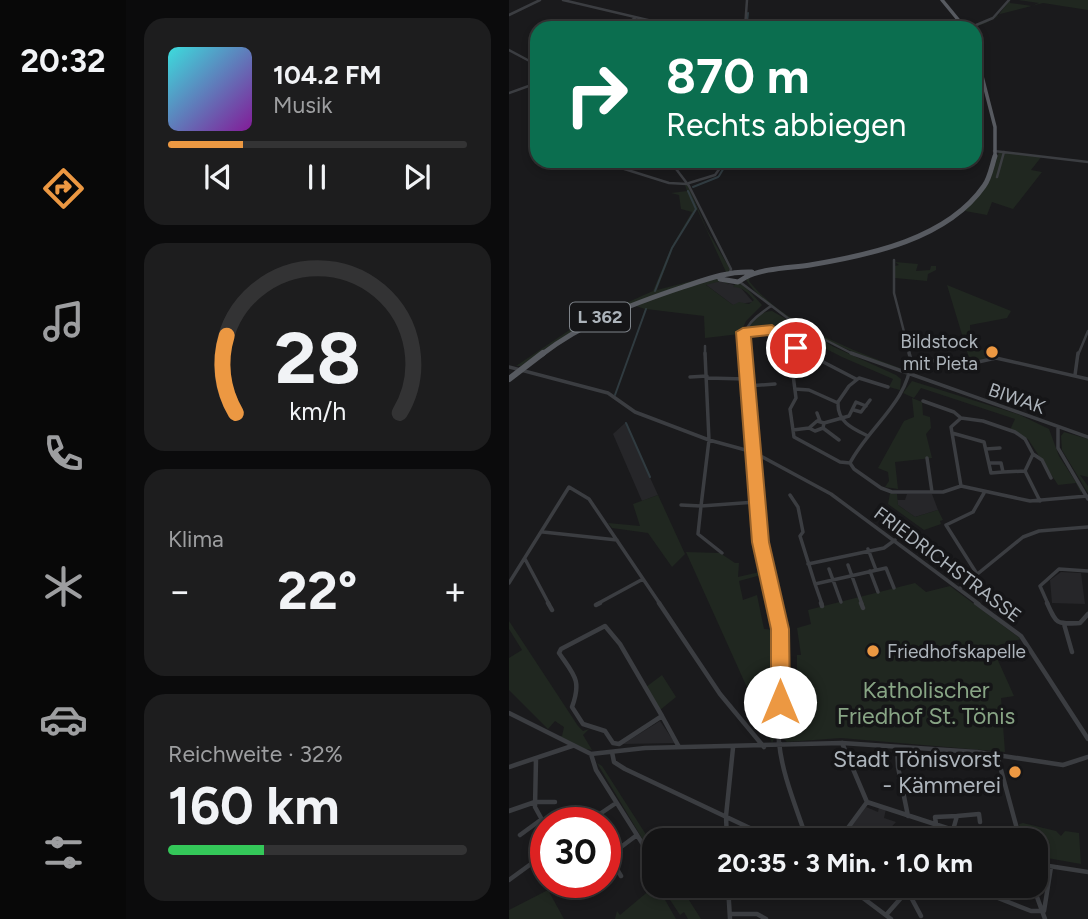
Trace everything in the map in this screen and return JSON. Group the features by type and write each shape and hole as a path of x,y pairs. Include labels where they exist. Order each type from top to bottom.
{"main road":[{"path":"942,0 961,21"},
{"path":"729,275 742,276 865,254 913,239 958,213 977,195 989,177 995,151 994,122 982,76"},
{"path":"729,275 742,276"},
{"name":"L 362","path":"509,379 564,337 601,316 648,297 729,275"}],"street":[{"path":"509,15 541,0"},
{"path":"563,0 650,21"},
{"path":"745,21 746,0"},
{"path":"984,23 996,16 1009,0"},
{"path":"632,21 636,18"},
{"path":"509,50 530,61"},
{"path":"509,93 530,86"},
{"path":"995,151 1088,162"},
{"path":"997,177 1004,152"},
{"path":"622,168 639,172 653,180 688,184 715,176 720,168"},
{"path":"675,168 688,184 724,256 729,275"},
{"name":"BIWAK","path":"724,256 751,289 771,306 832,344 910,376 1088,437"},
{"path":"850,463 866,435 910,376 911,360 894,293 894,260"},
{"path":"771,306 753,317 743,332 756,502 761,542 780,629 779,746 803,828"},
{"path":"743,332 772,330 805,353 856,379"},
{"path":"1075,376 1079,348 1088,331"},
{"path":"705,346 709,440 698,534 722,553"},
{"path":"782,349 784,363 792,367"},
{"path":"792,367 805,353"},
{"path":"911,360 978,362 996,358 1088,379"},
{"name":"FRIEDRICHSTRASSE","path":"509,366 608,393 634,412 709,440 753,452 831,494 1021,636 1088,739"},
{"path":"792,367 796,398 790,409 794,437 840,462 850,463"},
{"path":"690,377 746,379"},
{"path":"866,435 848,427 840,419 837,402 856,379 863,377 888,387"},
{"path":"747,386 775,384"},
{"path":"795,389 809,390 837,402"},
{"path":"854,410 861,412 870,400"},
{"path":"923,401 954,412 961,418"},
{"path":"854,410 851,408 856,402 866,406"},
{"path":"809,428 812,423 822,424 840,419 854,410"},
{"path":"817,413 822,424 839,440"},
{"path":"961,486 952,433 954,423 961,418 972,418 1021,435 1028,441 1033,454 1042,460 1051,478"},
{"path":"793,430 809,428 815,431 822,424"},
{"path":"850,463 854,469 886,490 933,492 961,486 984,493 1040,501 1087,498 1058,448 1058,427"},
{"path":"952,433 984,442 991,473 1025,471"},
{"path":"986,449 1000,448"},
{"path":"1025,471 1033,454"},
{"path":"927,458 933,492"},
{"path":"989,463 1001,463 1004,472"},
{"path":"1025,471 1040,501"},
{"path":"509,583 569,487 588,499 720,694 764,747"},
{"path":"977,574 945,525 967,517 984,493"},
{"path":"790,495 798,508 803,532 800,536 822,606"},
{"path":"681,505 756,502"},
{"path":"959,590 1023,537 1039,531 1088,527"},
{"path":"542,532 617,540"},
{"path":"808,564 887,547 895,540"},
{"path":"868,550 878,592"},
{"path":"525,559 552,610"},
{"path":"848,565 863,608"},
{"path":"815,584 886,568 894,588"},
{"path":"829,569 841,602"},
{"path":"1088,571 1059,569 1040,586 1054,621 1064,624 1080,623 1088,614"},
{"path":"596,605 643,579"},
{"path":"1064,624 1071,652"},
{"path":"662,716 619,744 613,743 605,731 583,724 572,708 580,688 578,681 559,653 561,649 605,626 620,644 662,716 679,747"},
{"path":"509,713 591,754 679,747 733,748 843,743 997,755 1063,765 1088,757"},
{"path":"843,743 867,802"},
{"path":"509,767 571,746"},
{"path":"897,747 899,778 908,816"},
{"path":"726,828 733,748"},
{"path":"612,752 614,762 625,769 750,828"},
{"path":"591,754 596,770 642,843"},
{"path":"997,755 1017,828"},
{"path":"536,759 537,807"},
{"path":"899,778 977,788"},
{"path":"509,811 535,802 555,802"},
{"path":"867,802 947,828"},
{"path":"848,828 867,802"},
{"path":"610,807 616,803"},
{"path":"936,824 935,817 979,814 980,821"},
{"path":"954,828 957,816"},
{"path":"520,835 530,828"},
{"path":"621,847 637,835"},
{"path":"509,880 530,865"},
{"path":"1048,866 1088,872"},
{"path":"1045,919 1051,866"},
{"path":"729,898 730,916 757,915 766,919"},
{"path":"863,898 889,917 900,898"},
{"path":"911,898 921,916"},
{"path":"998,898 1031,911 1044,911"},
{"path":"1037,898 1044,911"}],"shaded area":[{"path":"721,281 740,287 753,302 733,305 705,284"},
{"path":"625,423 658,495 642,501 613,434"},
{"path":"907,494 932,494 938,510 915,517 898,505 897,500 905,500"},
{"path":"1061,572 1081,573 1085,604 1052,603 1050,580"},
{"path":"660,721 675,743 623,744"},
{"path":"866,807 878,812 879,807 886,809 884,818 896,822 890,828 850,828"}],"green space":[{"path":"1010,0 1010,3 1032,6 1000,14"},
{"path":"1018,0 1088,0 1088,10 1043,3 1033,6 1039,3"},
{"path":"999,152 1042,156 1031,170 1042,172 1013,209 992,202 987,215 965,211 929,233 890,249 750,277 749,281 764,297 802,325 846,347 910,372 844,348 798,325 760,297 746,280 748,276 879,250 941,224 967,205 988,182"},
{"path":"685,185 688,185 707,230 730,269 725,275 716,278 726,276 722,279 729,285 721,281 706,285 733,305 739,302 749,304 754,300 750,295 733,287 735,284 743,284 762,305 746,321 740,334 705,338 704,316 646,309 615,396 645,309 633,305 575,334 523,370 568,337 600,319 634,304 703,282 696,282 649,297 604,315 562,338 521,366 516,366 577,325 653,291 671,248 692,212 681,209 679,195 671,193 687,191","holes":["697,209 726,272 657,290 675,243"]},
{"path":"895,262 918,264 916,271 930,270 931,266 936,266 936,270 928,274 927,281 895,278 895,266 899,265"},
{"path":"947,285 1011,311 1007,318 970,325 971,346 995,354 994,357 983,361 970,361"},
{"path":"772,311 834,347 896,375 901,379 900,390 889,387 893,379 793,332 786,337 789,334 783,329 748,329 757,317"},
{"path":"912,381 1020,415 1049,429 1059,456 1081,490 1081,493 1076,483 1058,485 1028,439 1010,430 1015,419 921,388 914,398 903,393"},
{"path":"912,398 922,402 923,415 930,417 931,428 926,434 932,458 895,462 898,489 885,487 889,481 888,472 878,468 904,421 914,417"},
{"path":"1064,432 1088,439 1088,477 1080,475 1088,486 1088,493 1062,450 1061,436"},
{"path":"890,493 897,494 898,505 915,517 938,510 943,520 940,521 941,524 924,530 888,504"},
{"path":"658,495 685,554 672,567 648,533 612,528 608,523 640,526 633,504"},
{"path":"686,552 720,553 739,563 738,577 764,571 765,574 739,581 743,600 757,595 764,629 777,630 775,737 772,743"},
{"name":"Katholischer Friedhof St. Tönis","path":"915,583 926,592 950,586 1021,639 992,647 1014,696 1001,698 1005,752 841,738 787,742 784,739 784,674 797,674 797,655 801,655 797,628 811,624 808,610"},
{"path":"509,621 578,726 583,731 589,729 583,735 592,750 580,748 555,736 562,736 564,727 555,721 548,729 509,690 509,658 522,650 509,629"},
{"path":"662,675 676,697 660,710 646,687"},
{"path":"597,763 602,766 642,828 642,838"},
{"path":"1023,823 1044,828 1020,828 1019,824"},
{"path":"1048,829 1061,836 1065,831 1079,833 1081,864 1048,858"},
{"path":"642,897 664,898 676,919 615,919 617,911 620,915"},
{"path":"532,898 552,898 564,919 509,919 509,910"},
{"path":"669,898 688,898 701,919 688,919 684,912 680,915"}],"waterway":[{"path":"747,21 748,13"},
{"path":"719,176 724,168"},
{"path":"693,187 718,177"},
{"path":"655,291 672,248 696,209 688,191"},
{"path":"615,395 646,309"},
{"path":"626,423 650,477"}],"place":[{"name":"Bildstock mit Pieta","path":"992,352"},
{"name":"Friedhofskapelle","path":"873,651"},
{"name":"Stadt Tönisvorst - Kämmerei","path":"1015,772"}],"route":[{"path":"780,702 780,629 761,542 756,502 743,332 772,330 796,348"}]}
